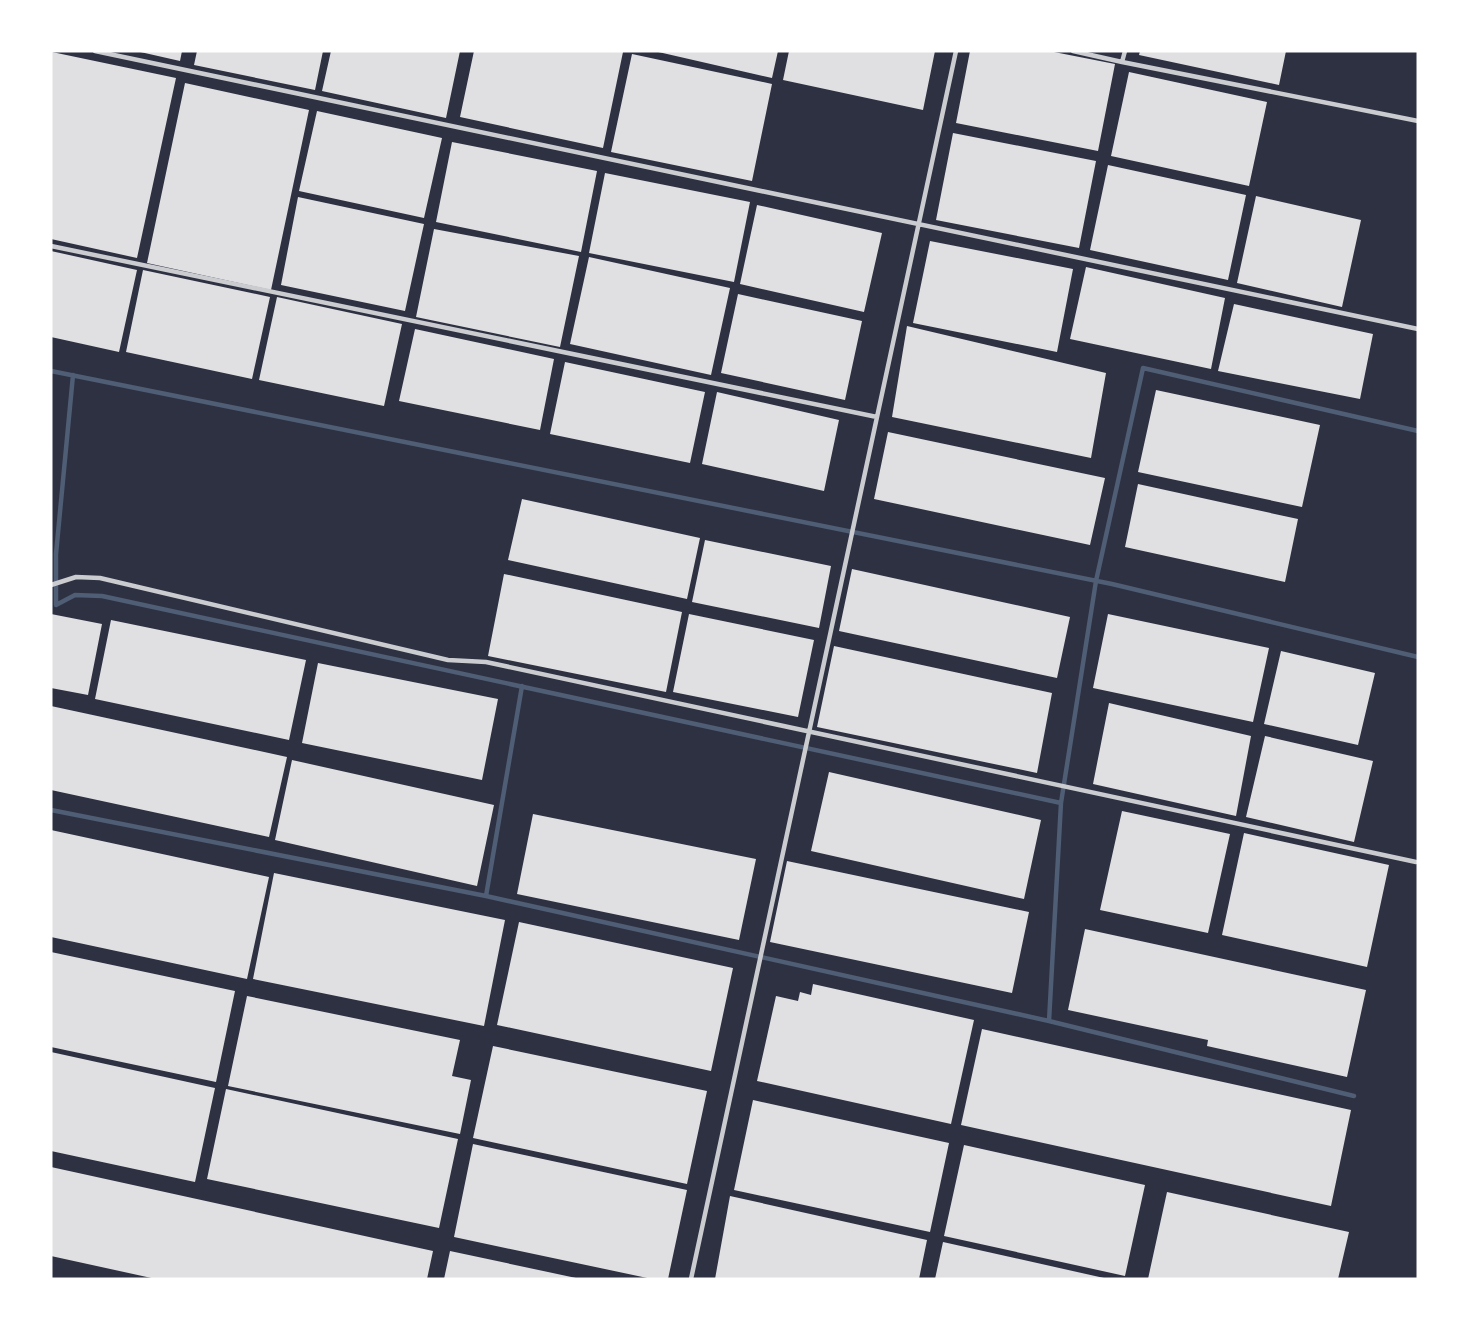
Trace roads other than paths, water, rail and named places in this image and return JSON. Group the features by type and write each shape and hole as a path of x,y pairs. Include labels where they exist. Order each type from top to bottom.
{"lane":[{"path":"95,51 1418,329"},
{"path":"691,1279 956,51"},
{"path":"1073,51 1418,121"},
{"path":"1122,62 1125,51"},
{"path":"51,246 877,417"},
{"path":"51,585 76,577 100,578 448,660 486,662 1416,862"}],"waterway":[{"path":"1354,1096 1049,1021 1061,803 1096,581 1143,368 1418,431"},
{"path":"51,371 1112,584 1418,657"},
{"path":"73,375 56,554 56,605 75,595 102,596 1061,803"},
{"path":"522,686 486,896 1049,1021"},
{"path":"51,810 486,896"}]}
